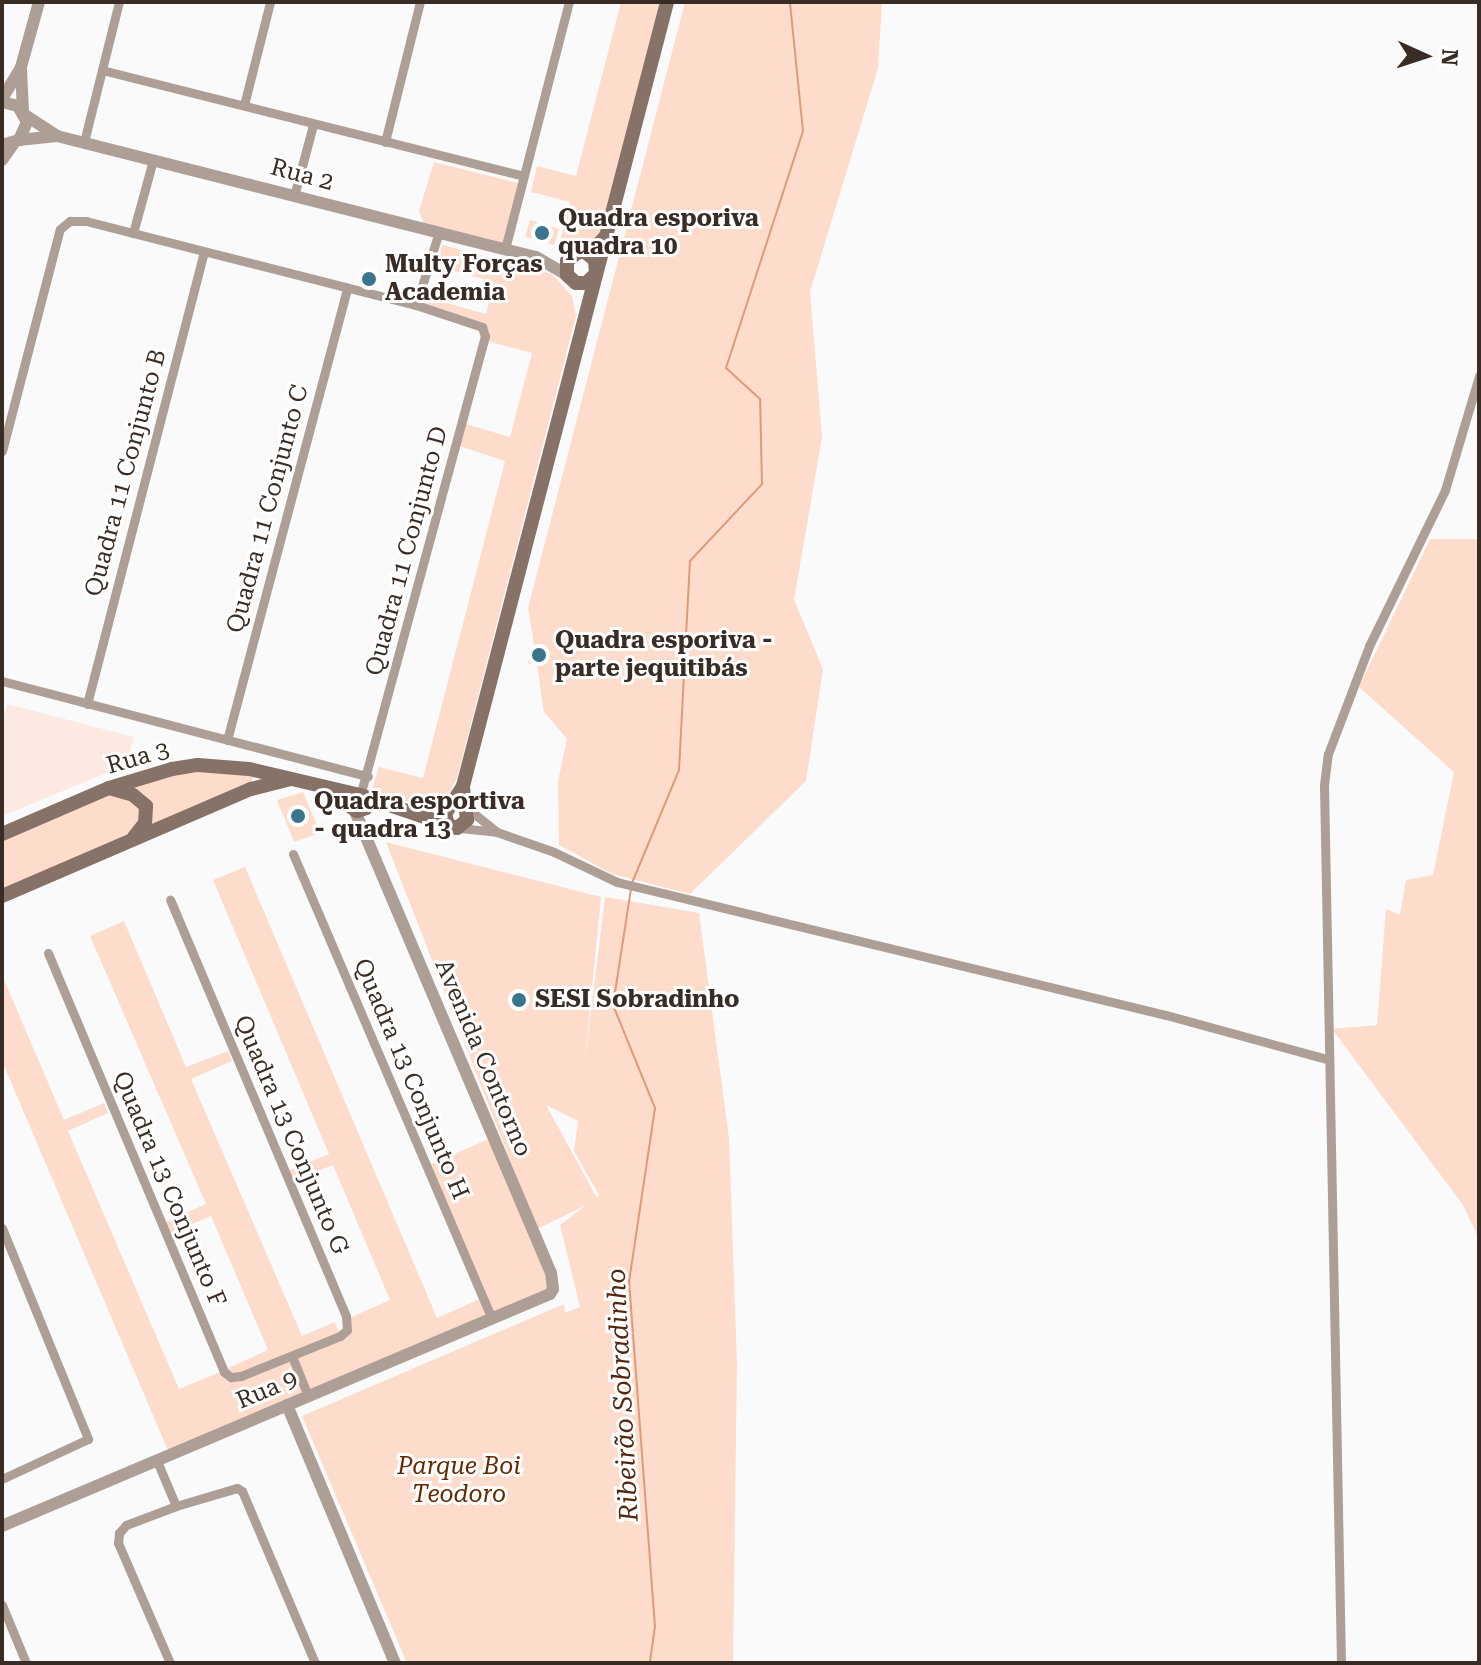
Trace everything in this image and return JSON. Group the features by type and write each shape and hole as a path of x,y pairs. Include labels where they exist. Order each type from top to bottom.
{"main road":[{"path":"454,820 667,2"},
{"path":"585,315 566,265 578,254 593,250 607,234"},
{"path":"578,254 595,260 596,274"},
{"path":"572,279 586,283 596,274"},
{"name":"Rua 3","path":"2,834 109,788 172,769 198,765 249,769 293,779 360,803"},
{"path":"249,769 253,777 251,789"},
{"path":"2,896 251,789 293,779"},
{"path":"463,786 466,812"},
{"path":"109,788 133,795 146,806 145,823 132,841"},
{"path":"360,803 454,820"},
{"path":"454,820 457,806 466,812"}],"street":[{"path":"39,2 21,67 2,100 13,103 57,136"},
{"path":"84,142 119,2"},
{"path":"244,105 270,2"},
{"path":"385,142 420,2"},
{"path":"505,249 569,2"},
{"path":"2,160 11,143 26,129 21,67"},
{"path":"102,70 523,176"},
{"path":"294,196 313,125"},
{"path":"11,143 57,136"},
{"name":"Rua 2","path":"57,136 438,235 536,257 572,279"},
{"path":"133,233 153,160"},
{"path":"2,451 60,229 76,219 416,305 438,235"},
{"name":"Quadra 11 Conjunto B","path":"87,704 204,253"},
{"name":"Rua 2","path":"536,257 578,254"},
{"name":"Quadra 11 Conjunto C","path":"227,740 347,288"},
{"name":"Quadra 11 Conjunto D","path":"360,803 485,336 479,326 416,305"},
{"path":"1341,1663 1323,821 1328,754 1369,646 1445,490 1479,376"},
{"path":"2,681 368,776"},
{"name":"Avenida Contorno","path":"360,803 366,840 551,1273 554,1281 550,1294"},
{"path":"466,812 477,816 497,832"},
{"path":"454,820 554,852 617,882 1166,1015 1327,1059"},
{"name":"Quadra 13 Conjunto H","path":"293,854 492,1319"},
{"name":"Quadra 13 Conjunto G","path":"170,900 347,1319 346,1333 292,1356"},
{"name":"Quadra 13 Conjunto F","path":"48,953 224,1372 231,1377 241,1376 292,1356"},
{"path":"2,1228 88,1439 2,1479"},
{"name":"Rua 9","path":"2,1526 550,1294"},
{"path":"292,1356 308,1396"},
{"path":"287,1405 395,1663"},
{"path":"157,1461 176,1506"},
{"path":"170,1663 118,1538 126,1525 232,1488 242,1491 315,1663"},
{"path":"2,1605 26,1663"}],"shaded area":[{"path":"7,704 134,737 126,765 2,816 2,725"}],"green space":[{"path":"621,2 663,2 599,242 572,254 557,254 570,202 531,192 537,166 576,176"},
{"path":"685,2 882,2 878,68 810,292 822,437 794,600 823,669 806,781 690,894 612,874 559,845 558,781 567,739 544,712 537,665 528,663 534,644 528,608"},
{"path":"434,162 518,183 504,244 424,224 419,211"},
{"name":"Quadra esporiva quadra 10","path":"530,220 559,229 554,245 525,237"},
{"path":"442,245 552,274 572,296 576,316 457,778 447,797 427,806 371,792 379,767 423,778 505,461 456,445 462,423 510,437 532,353 487,341 485,333 416,305 419,295 486,314 494,282 437,266"},
{"path":"1430,539 1479,539 1479,1239 1463,1205 1332,1029 1377,1025 1386,909 1400,915 1406,880 1433,875 1454,772 1359,687"},
{"path":"198,765 253,777 251,789 2,895 2,834 109,788"},
{"name":"Quadra esportiva - quadra 13","path":"303,792 320,833 294,842 277,800"},
{"name":"Parque Boi Teodoro","path":"386,842 601,897 585,1060 605,897 699,913 729,1138 737,1364 733,1663 407,1663 302,1416 564,1304 565,1313 580,1307 560,1225 586,1205 537,1229","holes":["546,1105 578,1121 574,1151 599,1195 597,1198"]},
{"path":"245,867 437,1318 482,1298 427,1166 493,1137 553,1289 170,1455 2,1061 2,975 64,1120 104,1103 108,1113 68,1131 179,1389 223,1371 231,1376 228,1368 268,1350 211,1216 171,1233 166,1222 206,1204 90,936 124,921 186,1067 228,1051 232,1061 191,1079 302,1336 335,1322 340,1335 347,1319 390,1300 333,1165 289,1182 285,1172 329,1154 213,880"}],"waterway":[{"name":"Ribeirão Sobradinho","path":"632,883 679,770 690,561 762,484 760,399 726,368 803,131 790,2"},
{"name":"Ribeirão Sobradinho","path":"631,889 613,1005 655,1108 629,1281 655,1626 650,1663"}],"place":[{"name":"Quadra esporiva quadra 10","path":"542,233"},
{"name":"Multy Forças Academia","path":"369,279"},
{"name":"Quadra esporiva - parte jequitibás","path":"539,655"},
{"name":"Quadra esportiva - quadra 13","path":"298,816"},
{"name":"SESI Sobradinho","path":"519,1000"}]}
